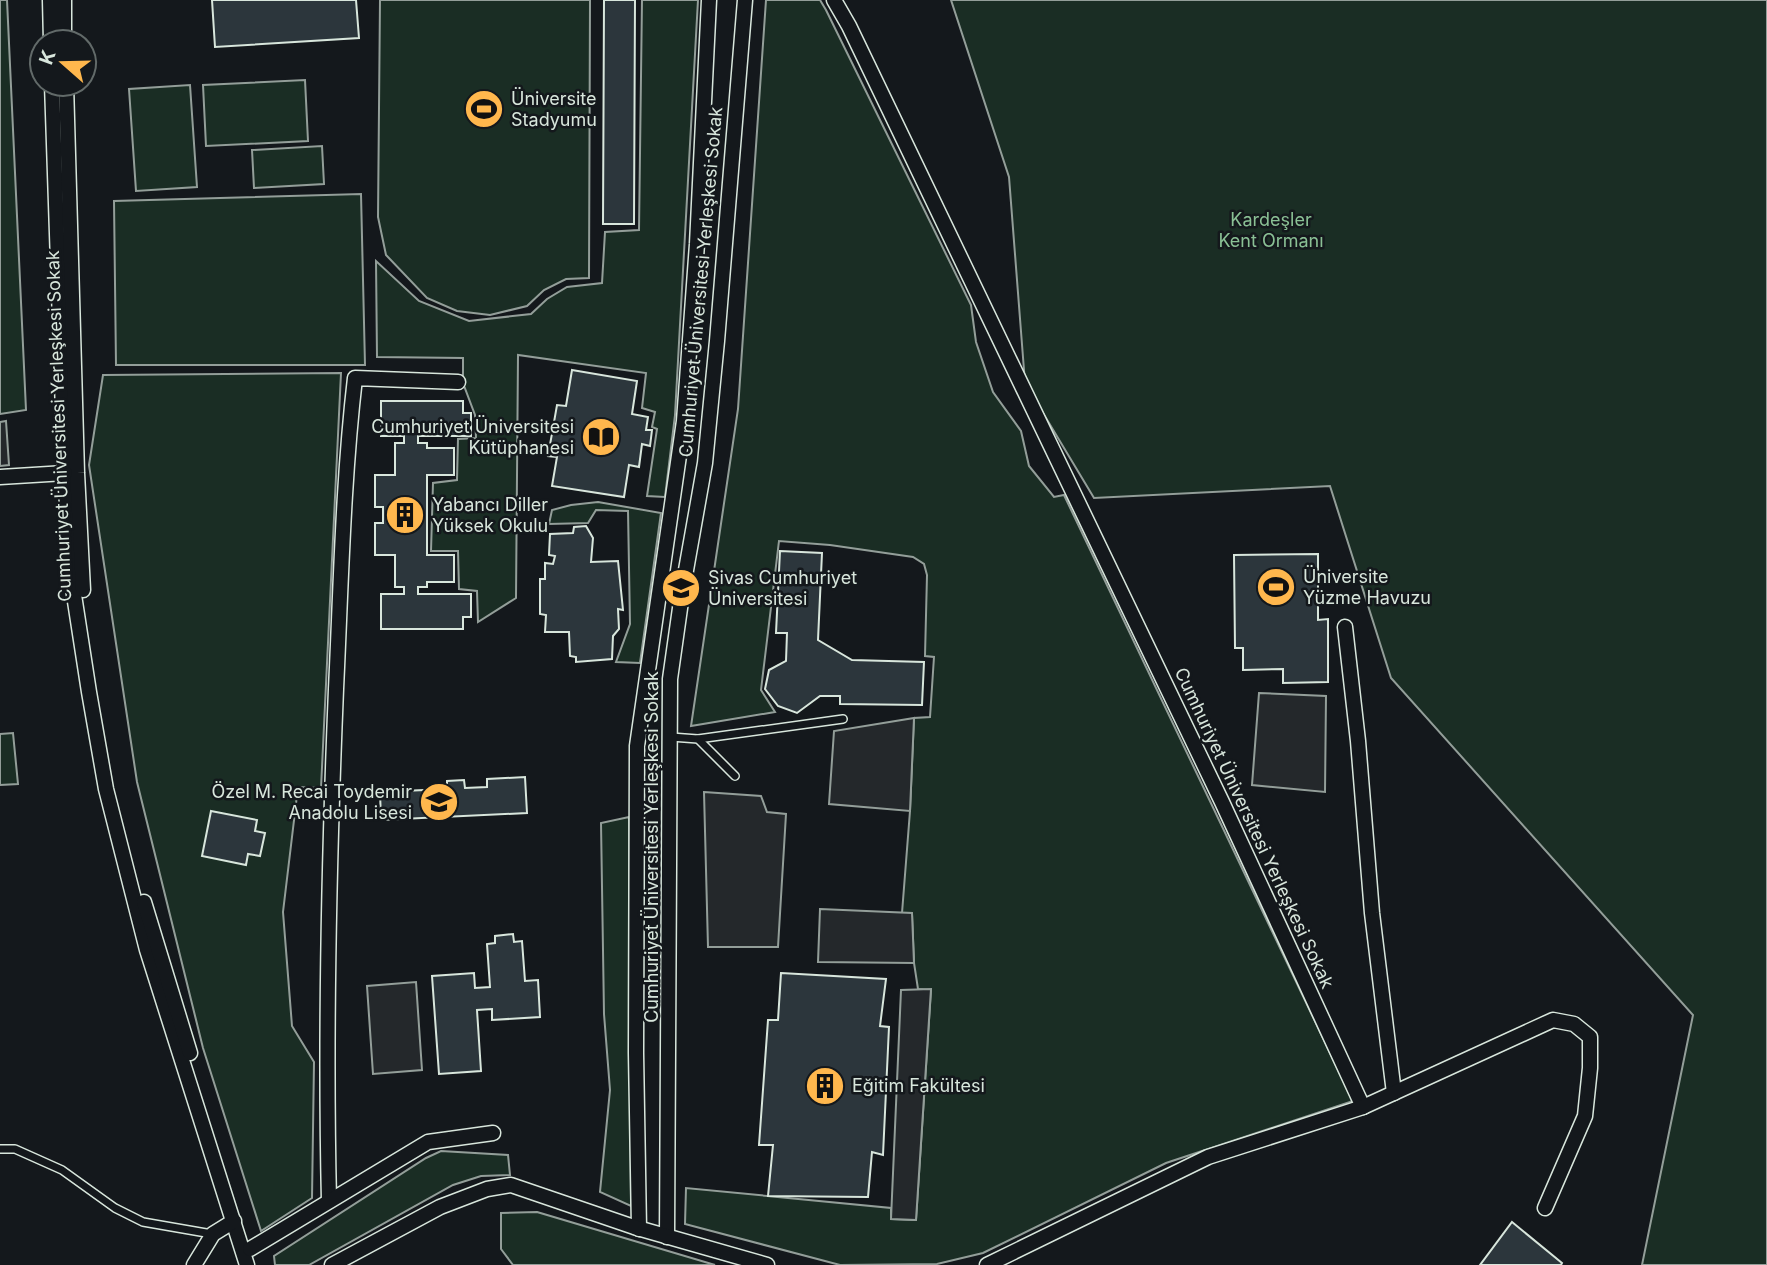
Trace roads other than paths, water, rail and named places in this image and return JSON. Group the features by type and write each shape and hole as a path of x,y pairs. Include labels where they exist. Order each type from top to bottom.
{"street":[{"path":"50,0 51,28"},
{"path":"64,0 64,28"},
{"name":"Cumhuriyet Üniversitesi Yerleşkesi Sokak","path":"639,1229 636,1052 637,746 684,421 697,244 709,0"},
{"name":"Cumhuriyet Üniversitesi Yerleşkesi Sokak","path":"667,1237 670,679 705,463 745,0"},
{"name":"Cumhuriyet Üniversitesi Yerleşkesi Sokak","path":"834,0 849,26 1216,790 1363,1107"},
{"name":"Cumhuriyet Üniversitesi Yerleşkesi Sokak","path":"52,98 65,473 72,582 106,789 147,950 247,1265"},
{"name":"Cumhuriyet Üniversitesi Yerleşkesi Sokak","path":"66,98 82,581 97,692 115,787 138,879 256,1265"},
{"path":"330,1201 328,1140 331,826 346,453 355,378 458,382"},
{"path":"0,477 65,473"},
{"path":"1345,627 1358,741 1372,913 1394,1093"},
{"path":"986,1265 1208,1157 1363,1107 1553,1020 1574,1024 1590,1037 1590,1068 1585,1116 1545,1208"},
{"path":"250,1249 428,1142 493,1133"},
{"path":"332,1265 440,1207 487,1189 511,1185 639,1229 767,1265"},
{"path":"194,1265 213,1234 234,1221"}],"lane":[{"path":"671,737 698,739 843,719"},
{"path":"698,739 735,776"},
{"path":"0,1149 15,1149 62,1170 115,1208 143,1222 213,1234"}],"place":[{"name":"Üniversite Stadyumu","path":"484,109"},
{"name":"Cumhuriyet Üniversitesi Kütüphanesi","path":"601,437"},
{"name":"Yabancı Diller Yüksek Okulu","path":"405,515"},
{"name":"Üniversite Yüzme Havuzu","path":"1276,587"},
{"name":"Sivas Cumhuriyet Üniversitesi","path":"681,588"},
{"name":"Özel M. Recai Toydemir Anadolu Lisesi","path":"439,802"},
{"name":"Eğitim Fakültesi","path":"825,1086"}],"park label":[{"name":"Kardeşler Kent Ormanı","path":"1271,230"}]}
